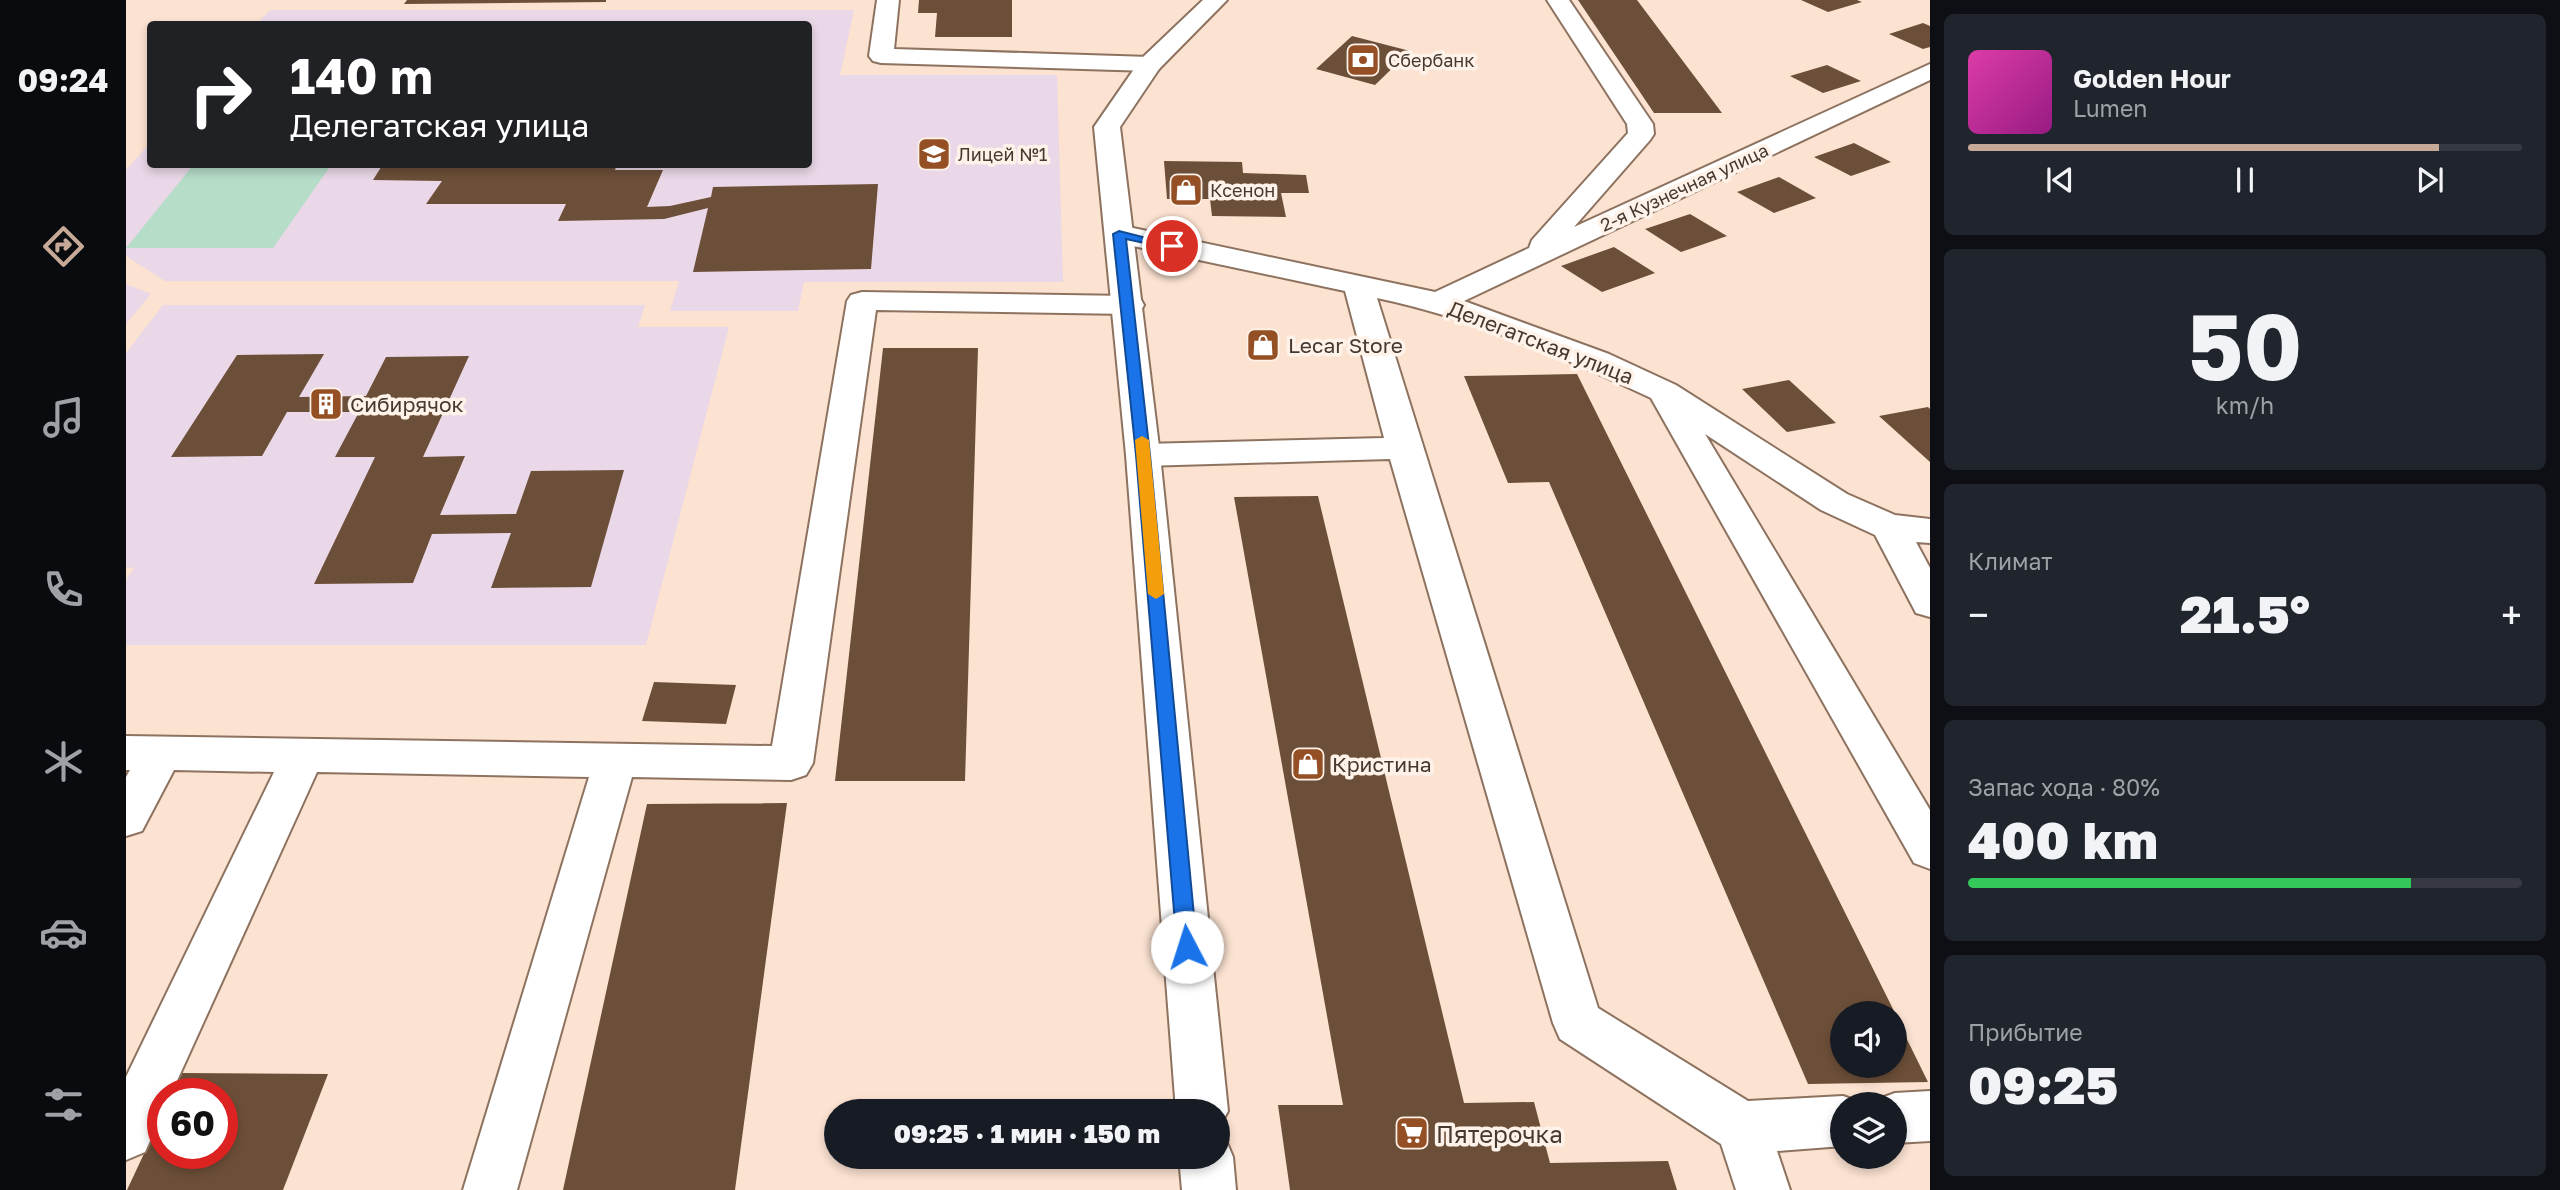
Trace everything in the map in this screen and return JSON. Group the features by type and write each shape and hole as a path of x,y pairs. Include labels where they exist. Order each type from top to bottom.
{"street":[{"path":"888,0 881,56 1150,64"},
{"path":"1201,1099 1129,306 1107,127 1150,64 1216,0"},
{"path":"1531,258 1641,134 1640,124 1558,0"},
{"name":"2-я Кузнечная улица","path":"1438,302 1930,72"},
{"name":"Делегатская улица","path":"1119,234 1438,302 1598,361 1664,392 1834,502 1889,527 1930,531"},
{"path":"1358,285 1404,448 1578,1023 1742,1127 1830,1122"},
{"path":"126,818 144,753 791,763 862,302 1129,306"},
{"path":"1664,392 1930,850"},
{"path":"1143,455 1404,448"},
{"path":"1889,527 1930,603"},
{"path":"126,1134 303,755"},
{"path":"490,1190 615,760"},
{"path":"1907,1117 1930,1116"},
{"path":"1742,1127 1763,1190"},
{"path":"1207,1169 1209,1190"}],"shaded area":[{"name":"Лицей №1","path":"270,10 854,10 840,75 1057,75 1063,282 804,282 798,311 670,311 679,281 165,281 126,256 126,170 147,146 147,168 812,168 812,21 260,21"},
{"path":"126,284 151,294 126,324"},
{"path":"163,305 645,305 638,327 729,327 646,645 126,645 126,580 134,568 126,567 126,353"}],"green space":[{"path":"191,168 329,168 273,248 126,248"}],"building":[{"path":"407,0 606,0 606,2 404,4"},
{"path":"919,0 1012,0 1012,37 935,37 937,13 918,13"},
{"path":"1578,0 1637,0 1722,113 1654,113"},
{"path":"1801,0 1857,0 1862,2 1828,12"},
{"path":"1923,23 1930,26 1930,47 1923,49 1889,34"},
{"name":"Сбербанк","path":"1352,36 1410,51 1375,85 1316,69"},
{"path":"1827,65 1861,81 1823,93 1790,76"},
{"path":"1854,143 1891,162 1851,176 1814,157"},
{"path":"1164,161 1242,162 1243,173 1306,175 1309,193 1281,193 1286,217 1212,216 1210,199 1167,199"},
{"path":"380,168 663,170 647,207 670,206 711,197 713,187 878,184 871,269 693,272 708,208 664,219 558,221 566,204 426,204 442,181 373,180"},
{"path":"1779,177 1816,198 1774,213 1737,192"},
{"path":"1690,214 1727,236 1681,252 1645,229"},
{"path":"1614,247 1655,273 1602,292 1561,266"},
{"path":"883,348 978,348 965,781 835,781"},
{"path":"324,354 299,397 366,396 386,357 469,356 423,457 465,456 440,515 516,514 531,471 624,470 591,587 491,588 511,533 432,534 413,583 314,584 375,457 335,457 359,412 287,412 262,456 171,457 237,355"},
{"path":"1577,374 1889,1001 1830,1001 1830,1078 1907,1078 1907,1039 1928,1082 1808,1084 1549,482 1508,483 1464,376"},
{"path":"1789,380 1836,423 1787,432 1742,389"},
{"path":"1928,407 1930,409 1930,462 1879,416"},
{"path":"1318,496 1464,1103 1534,1102 1550,1163 1668,1161 1677,1190 1290,1190 1278,1105 1343,1105 1234,497"},
{"path":"654,682 736,685 726,724 642,721"},
{"path":"787,803 735,1190 563,1190 647,804"},
{"path":"181,1073 328,1074 283,1190 127,1190 147,1147 147,1169 238,1169 238,1078 179,1078"}],"slow traffic":[{"path":"1142,440 1156,594"}],"place":[{"name":"Сбербанк","path":"1363,60"},
{"name":"Лицей №1","path":"934,154"},
{"name":"Ксенон","path":"1186,190"},
{"name":"Lecar Store","path":"1263,345"},
{"name":"Сибирячок","path":"326,404"},
{"name":"Кристина","path":"1308,764"},
{"name":"Пятерочка","path":"1412,1133"}],"route":[{"path":"1172,246 1119,234 1129,306 1187,947"}]}
